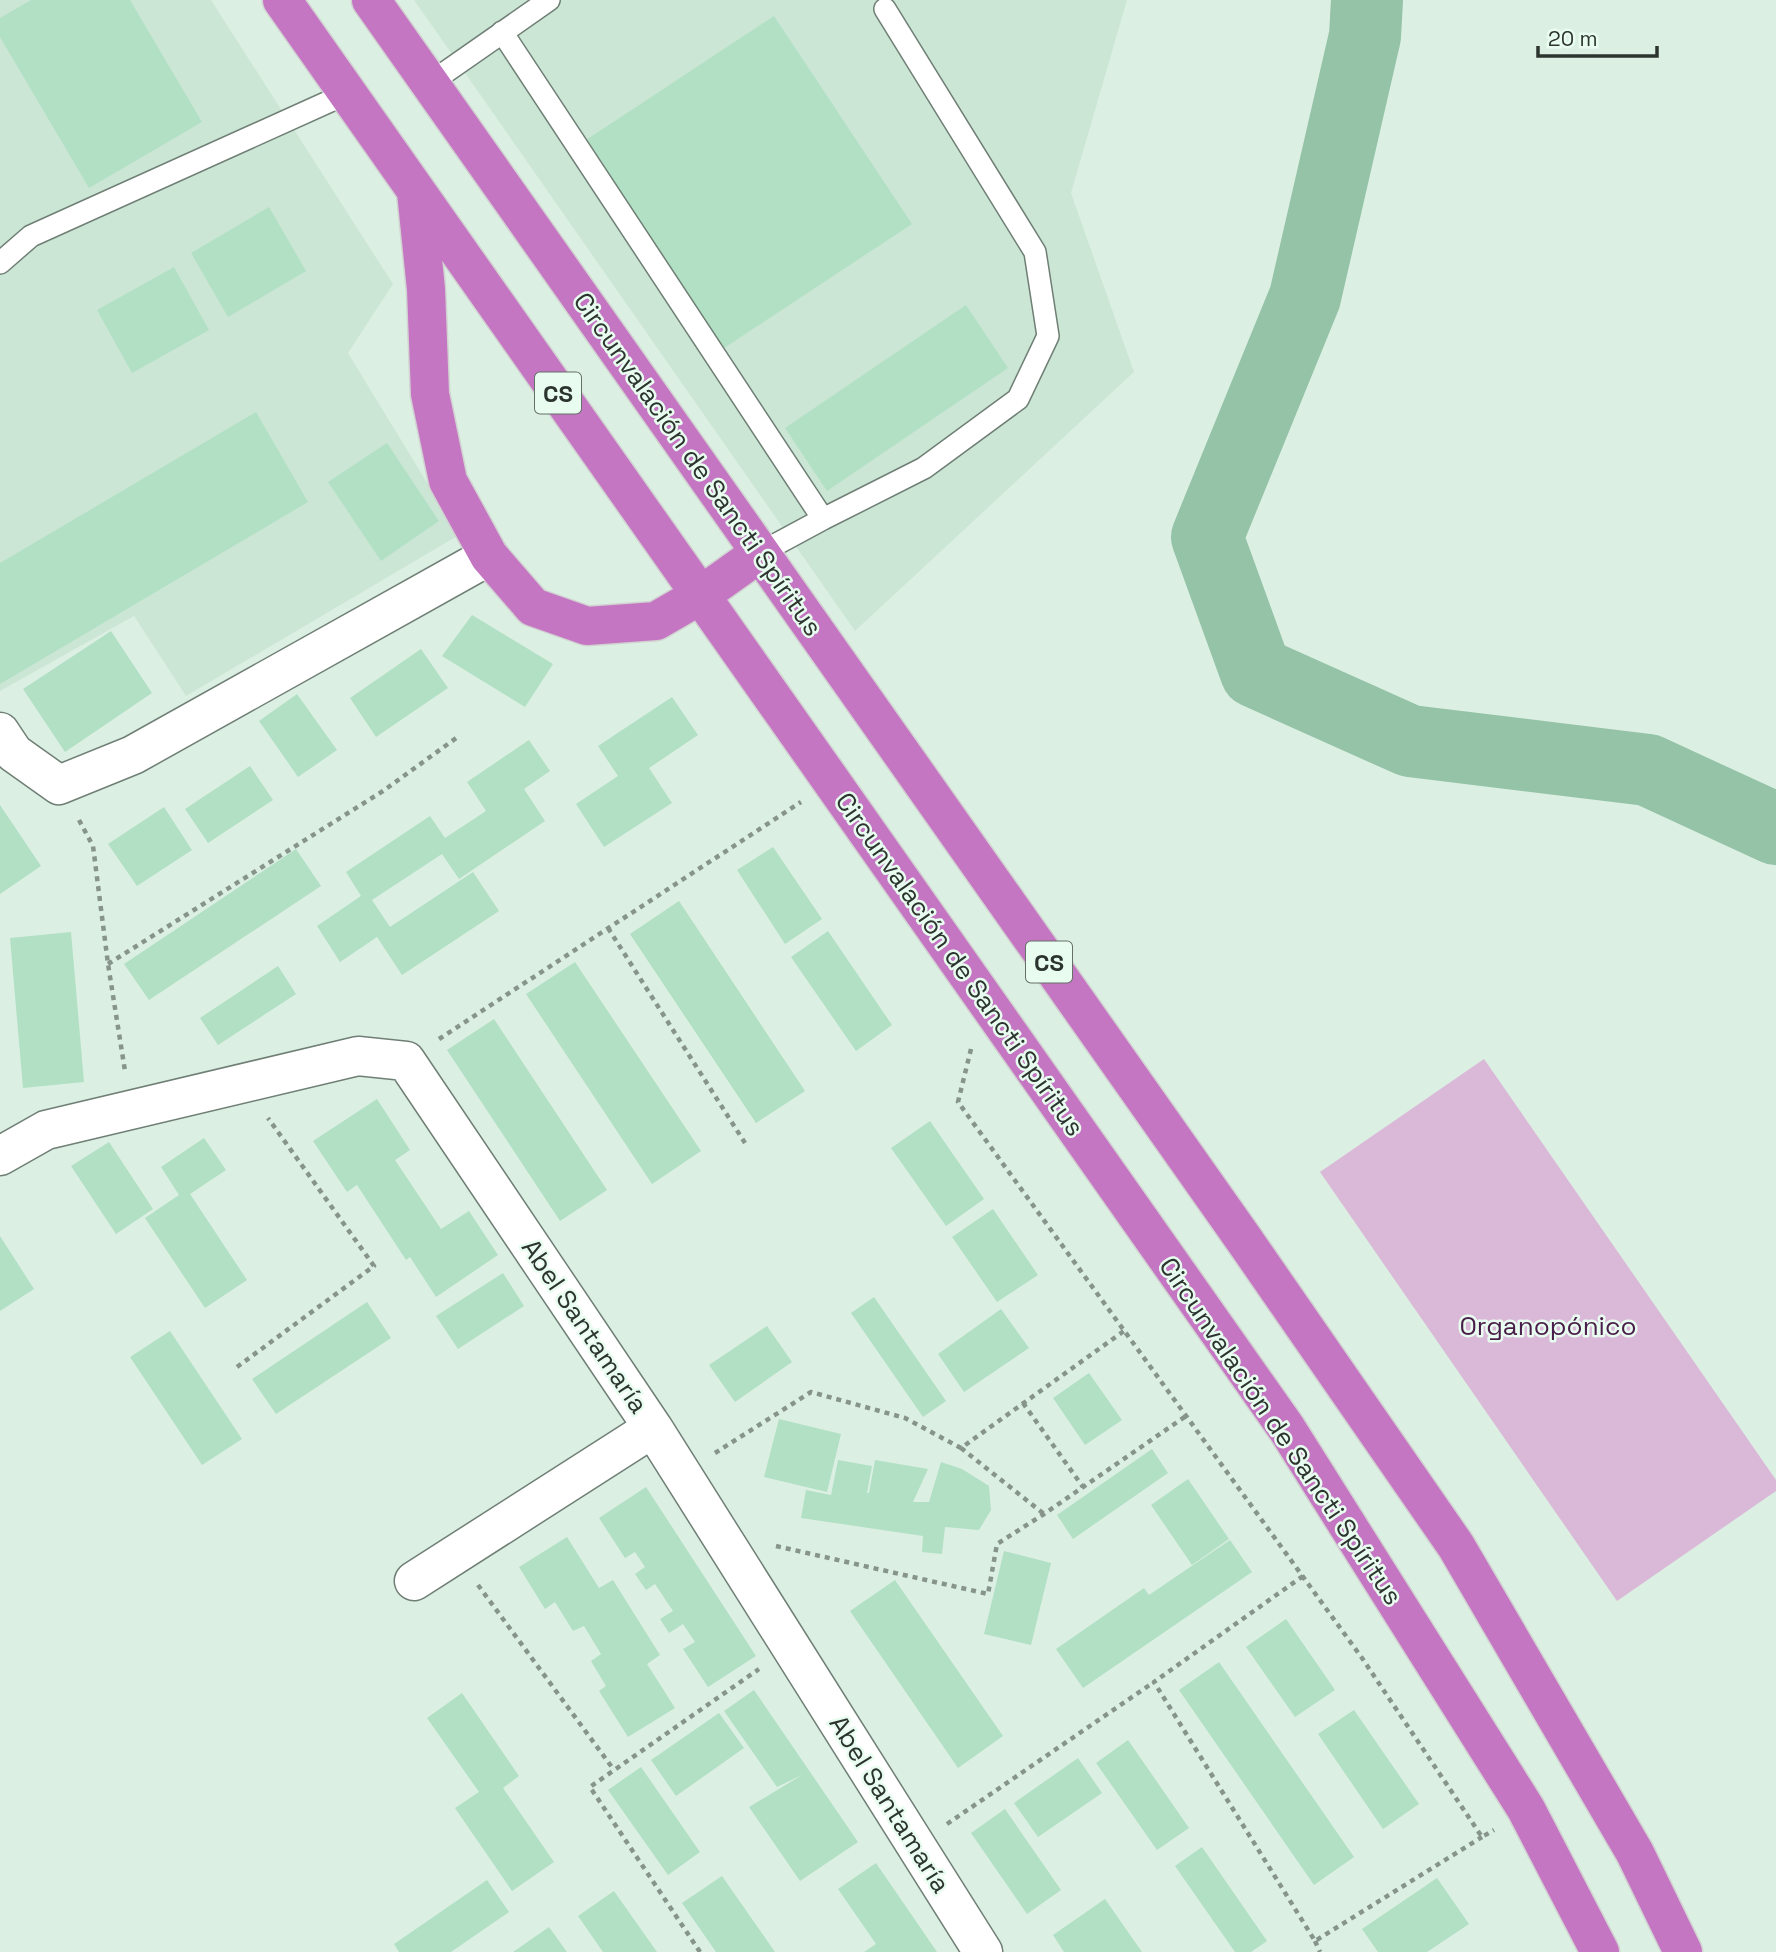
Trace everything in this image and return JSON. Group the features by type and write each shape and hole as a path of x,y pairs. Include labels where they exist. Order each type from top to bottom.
{"highway":[{"name":"Circunvalación de Sancti Spíritus","path":"282,0 1287,1429 1525,1809 1600,1952"},
{"name":"Circunvalación de Sancti Spíritus","path":"371,0 1456,1546 1635,1853 1683,1952"},
{"path":"416,190 426,289 430,394 447,481 489,556 533,607 587,626 656,621 701,595 760,553"}],"street":[{"path":"0,732 15,752 59,785 133,755 489,556"},
{"path":"0,1156 47,1130 358,1056 406,1061"},
{"name":"Abel Santamaría","path":"406,1061 653,1428 983,1952"},
{"path":"414,1581 653,1428"}],"lane":[{"path":"430,83 549,0"},
{"path":"760,553 924,468 1018,399 1048,336 1035,252 885,9"},
{"path":"502,32 824,519"},
{"path":"0,263 31,236 348,93"}],"path":[{"path":"108,964 383,791 459,736"},
{"path":"406,1061 832,782"},
{"path":"59,785 93,846 108,964 132,1110"},
{"path":"608,928 746,1143"},
{"path":"983,997 958,1102 1362,1658 1482,1837"},
{"path":"237,1367 374,1266 243,1083"},
{"path":"961,1448 1124,1331"},
{"path":"682,1475 811,1392 905,1418 961,1448 1044,1514"},
{"path":"1023,1403 1083,1487"},
{"path":"720,1534 988,1594 997,1544 1186,1416"},
{"path":"455,1554 614,1770"},
{"path":"916,1845 1303,1576"},
{"path":"700,1952 590,1787 791,1647"},
{"path":"1154,1682 1320,1952"},
{"path":"1315,1941 1525,1809"}],"shaded area":[{"path":"0,0 211,0 393,284 348,353 459,535 186,696 134,616 0,691"},
{"path":"414,0 1127,0 1071,193 1134,372 855,631"}],"green space":[{"name":"Organopónico","path":"1484,1059 1776,1480 1776,1491 1617,1601 1320,1172"}],"building":[{"path":"31,0 130,0 202,122 89,188 0,37 0,18"},
{"path":"774,16 912,224 721,350 583,142"},
{"path":"269,207 306,271 228,317 191,253"},
{"path":"174,267 209,330 132,373 97,310"},
{"path":"966,305 1008,368 827,491 785,428"},
{"path":"256,412 308,502 0,684 0,563"},
{"path":"387,443 439,521 381,561 328,482"},
{"path":"472,615 553,664 525,707 442,656"},
{"path":"111,631 152,693 65,752 23,689"},
{"path":"421,649 448,688 376,737 350,698"},
{"path":"297,694 337,750 298,777 259,721"},
{"path":"672,697 698,735 649,768 672,803 604,847 576,804 618,776 598,746"},
{"path":"529,740 550,771 524,789 545,821 459,879 442,854 372,900 390,927 473,872 499,911 402,975 377,937 340,962 317,926 361,896 346,872 430,816 445,838 486,811 467,782"},
{"path":"250,766 273,800 208,843 185,809"},
{"path":"0,805 41,866 0,894"},
{"path":"164,807 192,850 137,886 108,844"},
{"path":"773,847 822,919 785,944 737,870"},
{"path":"296,849 321,886 149,1000 124,964"},
{"path":"679,901 805,1091 756,1123 630,934"},
{"path":"828,931 892,1025 856,1051 791,957"},
{"path":"71,932 84,1082 23,1088 10,938"},
{"path":"575,962 701,1151 652,1184 526,994"},
{"path":"278,966 296,994 218,1045 200,1018"},
{"path":"494,1019 607,1190 560,1221 447,1050"},
{"path":"377,1099 410,1150 395,1160 441,1229 469,1211 498,1255 436,1297 410,1257 406,1260 357,1185 347,1192 313,1141"},
{"path":"930,1121 984,1199 946,1226 891,1148"},
{"path":"204,1138 226,1170 190,1194 247,1280 205,1308 145,1218 179,1195 161,1167"},
{"path":"109,1142 153,1209 116,1234 71,1166"},
{"path":"993,1209 1038,1275 997,1302 952,1237"},
{"path":"0,1236 34,1289 0,1311"},
{"path":"503,1273 524,1306 458,1349 436,1316"},
{"path":"874,1297 946,1401 923,1417 851,1313"},
{"path":"367,1302 391,1338 276,1414 252,1379"},
{"path":"1001,1309 1029,1348 964,1392 938,1354"},
{"path":"767,1326 792,1362 735,1402 709,1365"},
{"path":"170,1331 242,1439 202,1465 130,1357"},
{"path":"1089,1373 1122,1420 1085,1445 1053,1398"},
{"path":"779,1419 841,1434 827,1492 764,1477"},
{"path":"1152,1449 1168,1473 1073,1539 1057,1515"},
{"path":"838,1460 872,1466 867,1493 875,1460 928,1469 913,1502 929,1502 941,1462 962,1469 989,1486 991,1510 979,1530 945,1527 942,1554 922,1552 923,1536 801,1518 806,1490 831,1495"},
{"path":"1188,1479 1229,1539 1192,1565 1151,1505"},
{"path":"646,1487 756,1656 708,1687 683,1649 695,1642 683,1624 669,1633 660,1619 673,1611 655,1584 646,1590 635,1574 645,1567 635,1552 625,1558 599,1518"},
{"path":"567,1537 599,1588 613,1580 660,1655 647,1664 675,1708 628,1737 599,1691 606,1686 591,1661 601,1654 584,1626 573,1631 555,1602 545,1609 519,1567"},
{"path":"1230,1540 1252,1572 1083,1688 1056,1649 1144,1588 1149,1595"},
{"path":"1004,1551 1051,1563 1031,1645 984,1634"},
{"path":"895,1580 1003,1736 958,1768 850,1611"},
{"path":"1286,1619 1335,1690 1295,1717 1246,1647"},
{"path":"1219,1662 1354,1857 1314,1885 1179,1690"},
{"path":"754,1690 858,1842 800,1881 749,1807 802,1775 777,1787 724,1711"},
{"path":"462,1693 519,1776 503,1788 554,1862 512,1891 455,1808 479,1792 427,1718"},
{"path":"1354,1710 1419,1804 1383,1829 1318,1734"},
{"path":"719,1713 744,1748 676,1796 651,1760"},
{"path":"1128,1740 1189,1828 1157,1850 1096,1763"},
{"path":"1078,1758 1102,1793 1038,1837 1014,1803"},
{"path":"641,1767 700,1852 668,1875 608,1790"},
{"path":"1005,1809 1061,1890 1027,1914 971,1833"},
{"path":"1202,1847 1267,1941 1251,1952 1235,1952 1175,1866"},
{"path":"876,1863 937,1952 864,1952 876,1944 838,1889"},
{"path":"722,1876 775,1952 716,1952 682,1903"},
{"path":"1437,1878 1469,1924 1427,1952 1378,1952 1362,1929"},
{"path":"487,1880 509,1912 451,1952 399,1952 394,1944"},
{"path":"614,1891 657,1952 603,1952 578,1916"},
{"path":"1105,1899 1142,1952 1064,1952 1053,1935"},
{"path":"549,1927 567,1952 513,1952"}],"waterway":[{"path":"1367,0 1365,36 1305,297 1207,537 1256,672 1410,741 1648,770 1776,829"}]}
